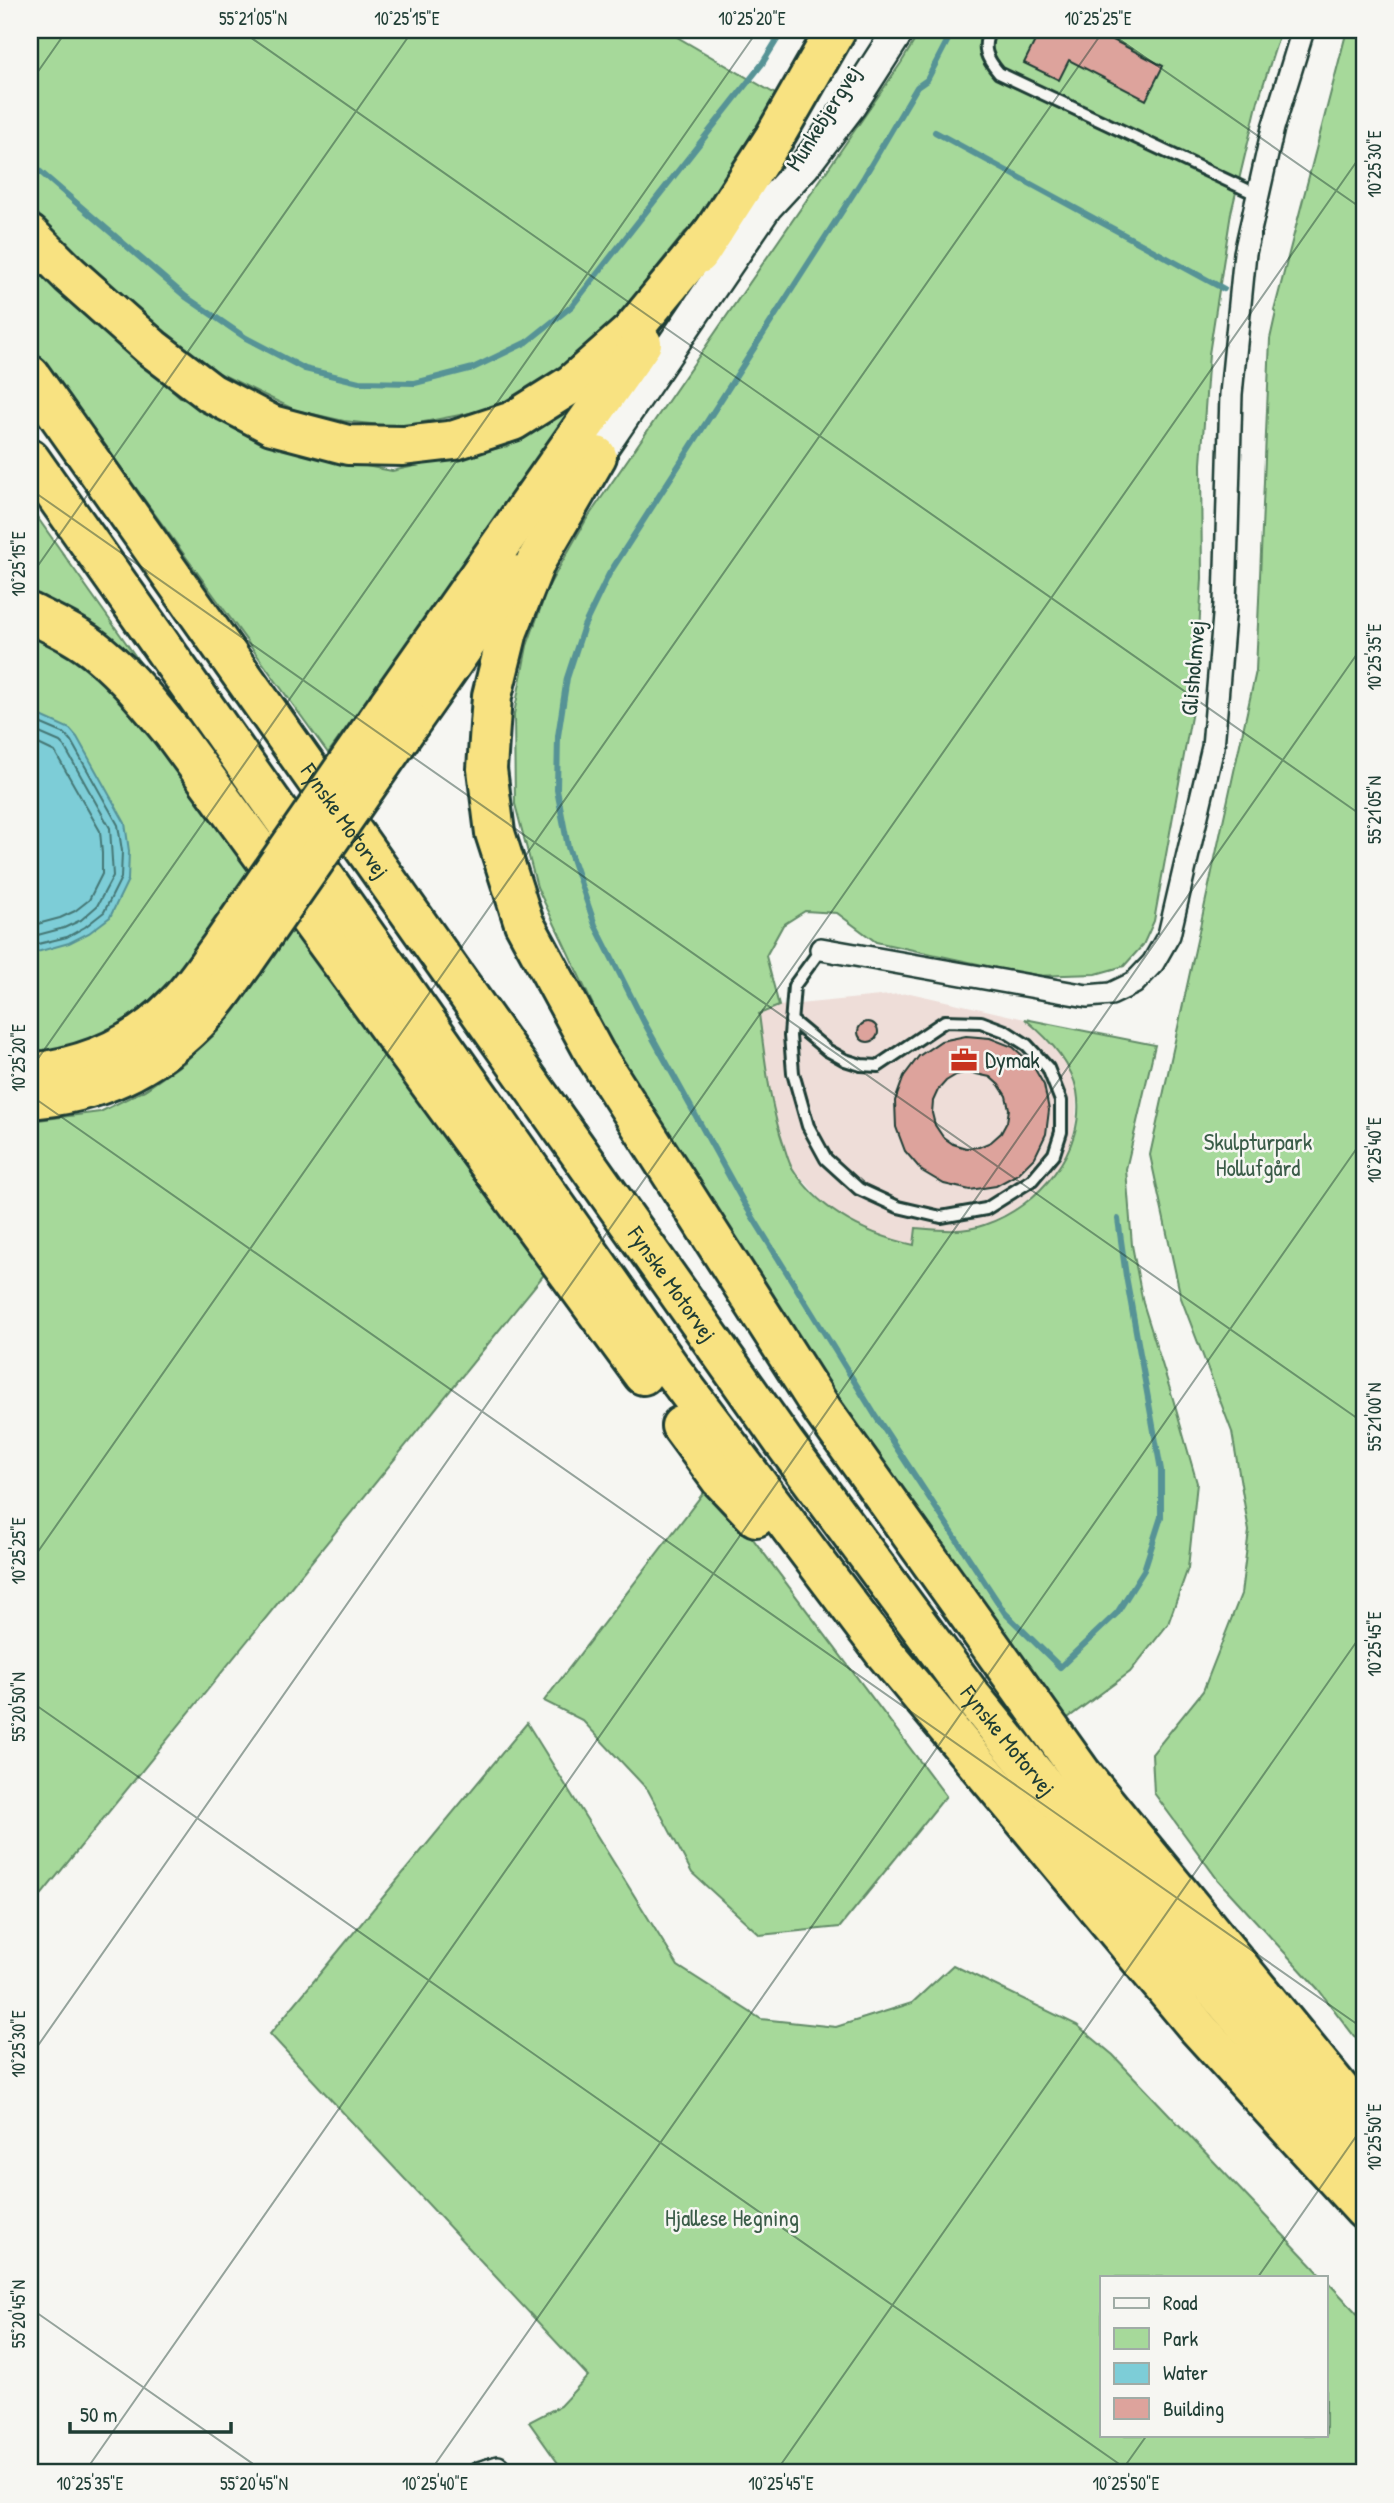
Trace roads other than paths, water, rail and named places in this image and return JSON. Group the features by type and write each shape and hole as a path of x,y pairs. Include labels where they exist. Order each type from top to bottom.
{"highway":[{"path":"30,1099 59,1097 108,1084 155,1058 199,1021 234,953 399,714 634,354 774,138 836,30"},
{"path":"30,235 70,275 152,348 211,393 272,425 348,444 403,446 455,440 513,421 572,384 631,332 714,231"},
{"name":"Fynske Motorvej","path":"30,376 785,1444 971,1697 1162,1930 1364,2156"},
{"path":"399,714 597,456"},
{"path":"597,456 536,561 508,631 492,696 487,769 495,833 524,923 595,1054 823,1410 1082,1774 1364,2119"},
{"name":"Fynske Motorvej","path":"30,459 673,1372 884,1652 1197,2027 1364,2210"},
{"path":"30,613 99,653 132,684 165,723 720,1479 884,1652"},
{"path":"30,1073 52,1071 99,1057 139,1038 234,953"}],"street":[{"name":"Munkebjergvej","path":"767,206 878,30"},
{"path":"597,456 767,206 805,165 850,106 898,30"},
{"name":"Glisholmvej","path":"821,949 1087,996 1111,994 1135,983 1153,963 1169,935 1213,747 1225,604 1227,472 1234,358 1245,253 1273,128 1303,30"}],"lane":[{"path":"990,30 984,49 988,60 999,73 1258,195"},
{"path":"791,1020 827,1050 845,1060 878,1066 945,1021 981,1022 1005,1031 1027,1045 1048,1068 1061,1101 1061,1132 1054,1154 1032,1180 986,1209 941,1217 898,1207 859,1189 826,1159 808,1126 793,1073 790,1036 791,1020 794,986 821,949"}],"water":[{"path":"30,711 70,729 77,737 125,823 129,851 128,880 110,917 89,933 69,943 30,954"}],"waterway":[{"path":"30,163 186,297 246,338 305,369 359,382 415,383 473,368 527,342 572,306 762,64 783,30"},
{"path":"953,30 927,80 917,87 864,177 609,574 584,626 567,678 558,736 557,790 568,847 595,925 644,1022 744,1203 875,1415 1005,1613 1060,1667 1117,1613 1144,1570 1161,1517 1161,1470 1118,1219"},
{"path":"935,132 1224,289"}],"place":[{"name":"Dymak","path":"964,1060"}],"park label":[{"name":"Skulpturpark Hollufgård","path":"1258,1155"},
{"name":"Hjallese Hegning","path":"732,2218"}]}
